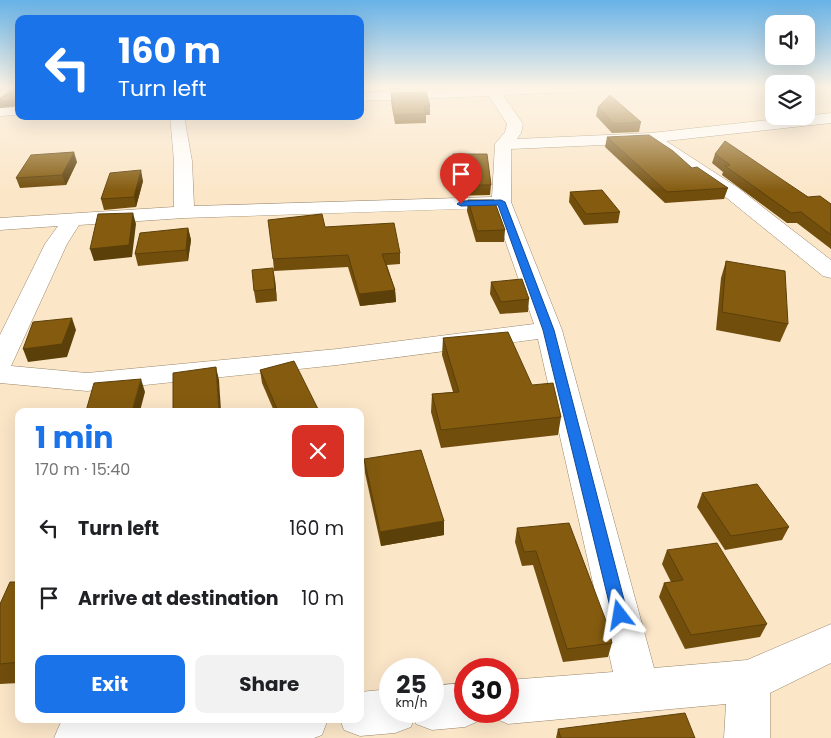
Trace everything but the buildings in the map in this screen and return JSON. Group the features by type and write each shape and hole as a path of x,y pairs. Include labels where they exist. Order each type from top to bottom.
{"street":[{"path":"178,122 183,161 184,212"},
{"path":"514,122 513,133 503,144 501,202 549,330 639,691"},
{"path":"503,144 651,138 791,122"},
{"path":"651,138 730,191 831,271"},
{"path":"0,224 184,212 501,202"},
{"path":"0,362 56,244 73,219"},
{"path":"0,374 87,382 337,357 549,330"},
{"path":"519,701 749,681 831,643"},
{"path":"747,738 749,681"},
{"path":"364,714 379,712"},
{"path":"77,738 258,723"}],"route":[{"path":"461,204 501,202 549,330 620,615"}]}
